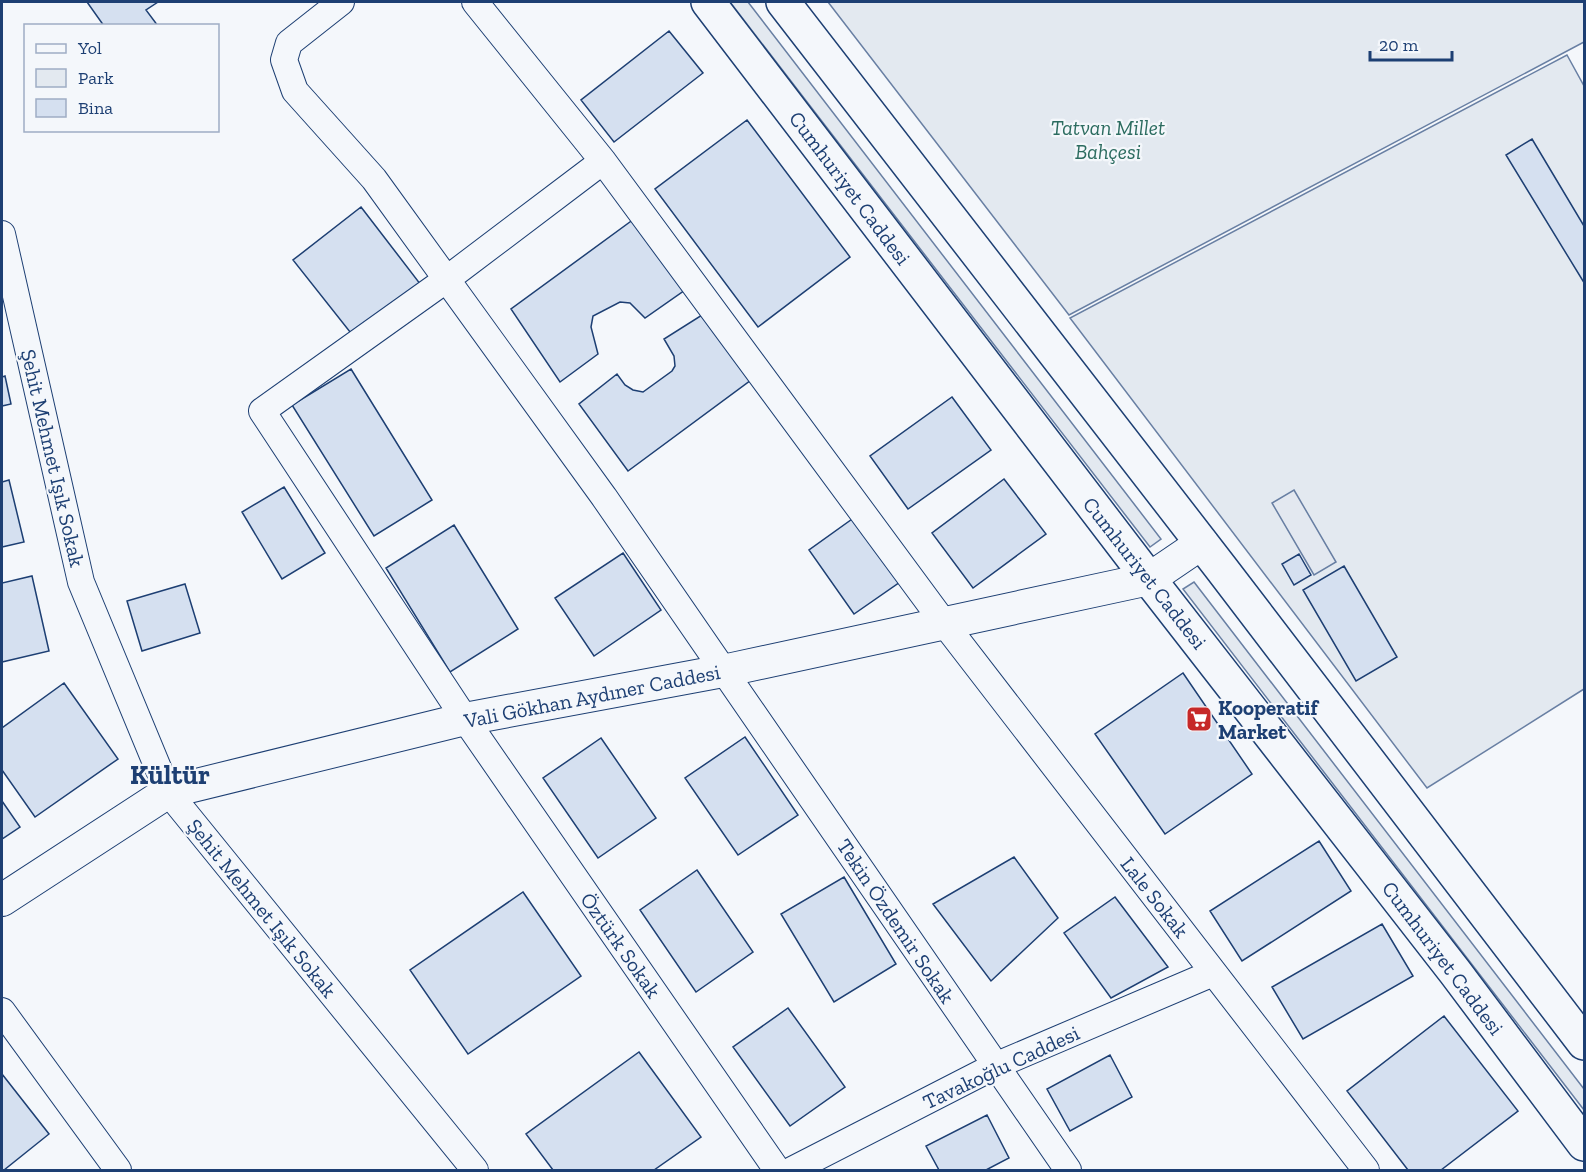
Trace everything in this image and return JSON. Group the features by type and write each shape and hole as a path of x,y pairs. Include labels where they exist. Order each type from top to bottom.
{"highway":[{"name":"Cumhuriyet Caddesi","path":"708,2 1149,579 1455,972 1584,1144"},
{"path":"783,2 1202,543 1584,1043"}],"street":[{"name":"Tekin Özdemir Sokak","path":"341,2 289,43 284,60 295,91 374,179 604,497 1068,1170"},
{"name":"Lale Sokak","path":"475,2 603,161 944,623 1366,1170"},
{"path":"447,279 603,161"},
{"name":"Şehit Mehmet Işık Sokak","path":"2,234 81,582 168,792 475,1170"},
{"name":"Öztürk Sokak","path":"447,279 262,411 465,719 777,1170"},
{"name":"Vali Gökhan Aydıner Caddesi","path":"2,900 168,792 465,719 723,671 1149,579 1202,543"},
{"name":"Tavakoğlu Caddesi","path":"792,1170 995,1066 1213,973"},
{"path":"2,1011 118,1170"}],"green space":[{"path":"730,2 748,2 1161,539 1150,547"},
{"name":"Tatvan Millet Bahçesi","path":"828,2 1584,2 1584,42 1069,315"},
{"path":"1567,55 1584,86 1584,689 1427,788 1070,318"},
{"path":"1194,582 1584,1089 1584,1110 1183,589"}],"shaded area":[{"path":"1294,490 1336,562 1314,575 1272,503"}],"building":[{"path":"87,2 158,2 146,10 156,24 103,24"},
{"path":"669,31 703,73 614,142 581,100"},
{"path":"747,120 850,257 758,327 655,189"},
{"path":"1532,139 1584,226 1583,281 1506,155"},
{"path":"361,207 421,285 354,337 293,260"},
{"path":"634,219 685,290 645,318 630,303 620,302 593,316 591,327 598,354 560,382 511,309"},
{"path":"702,315 751,380 628,471 579,404 617,374 625,385 643,392 672,371 675,366 674,356 664,339"},
{"path":"351,369 432,500 374,536 292,405"},
{"path":"5,376 11,404 2,406 2,377"},
{"path":"952,397 991,450 908,509 870,456"},
{"path":"1004,479 1046,534 973,588 932,533"},
{"path":"9,480 24,542 2,547 2,482"},
{"path":"284,487 325,553 282,579 242,512"},
{"path":"855,517 900,582 854,614 809,550"},
{"path":"454,525 518,629 450,672 386,568"},
{"path":"623,553 661,610 594,656 555,598"},
{"path":"1299,554 1311,575 1294,585 1282,564"},
{"path":"1344,566 1397,657 1356,681 1303,590"},
{"path":"32,576 49,651 2,662 2,583"},
{"path":"185,584 200,633 142,651 127,601"},
{"path":"1183,673 1252,774 1165,834 1095,734"},
{"path":"64,683 118,759 35,817 2,770 2,728"},
{"path":"745,737 798,815 738,855 685,778"},
{"path":"601,738 656,818 598,858 543,778"},
{"path":"2,801 20,827 2,839"},
{"path":"1319,841 1351,891 1242,961 1210,911"},
{"path":"1014,857 1058,918 991,981 933,904"},
{"path":"697,870 753,952 696,992 640,910"},
{"path":"844,877 896,964 834,1002 781,914"},
{"path":"523,892 581,976 468,1054 410,970"},
{"path":"1115,897 1168,967 1111,998 1064,933"},
{"path":"1382,924 1413,976 1303,1039 1272,987"},
{"path":"788,1008 845,1087 790,1126 733,1047"},
{"path":"1444,1016 1518,1111 1441,1170 1408,1170 1347,1091"},
{"path":"639,1052 701,1137 654,1170 553,1170 526,1134"},
{"path":"1110,1055 1132,1097 1070,1131 1047,1089"},
{"path":"2,1074 49,1134 4,1170 2,1170"},
{"path":"987,1115 1009,1158 986,1170 939,1170 926,1146"}],"place":[{"name":"Kooperatif Market","path":"1199,719"}],"district":[{"name":"Kültür","path":"170,775"}]}
